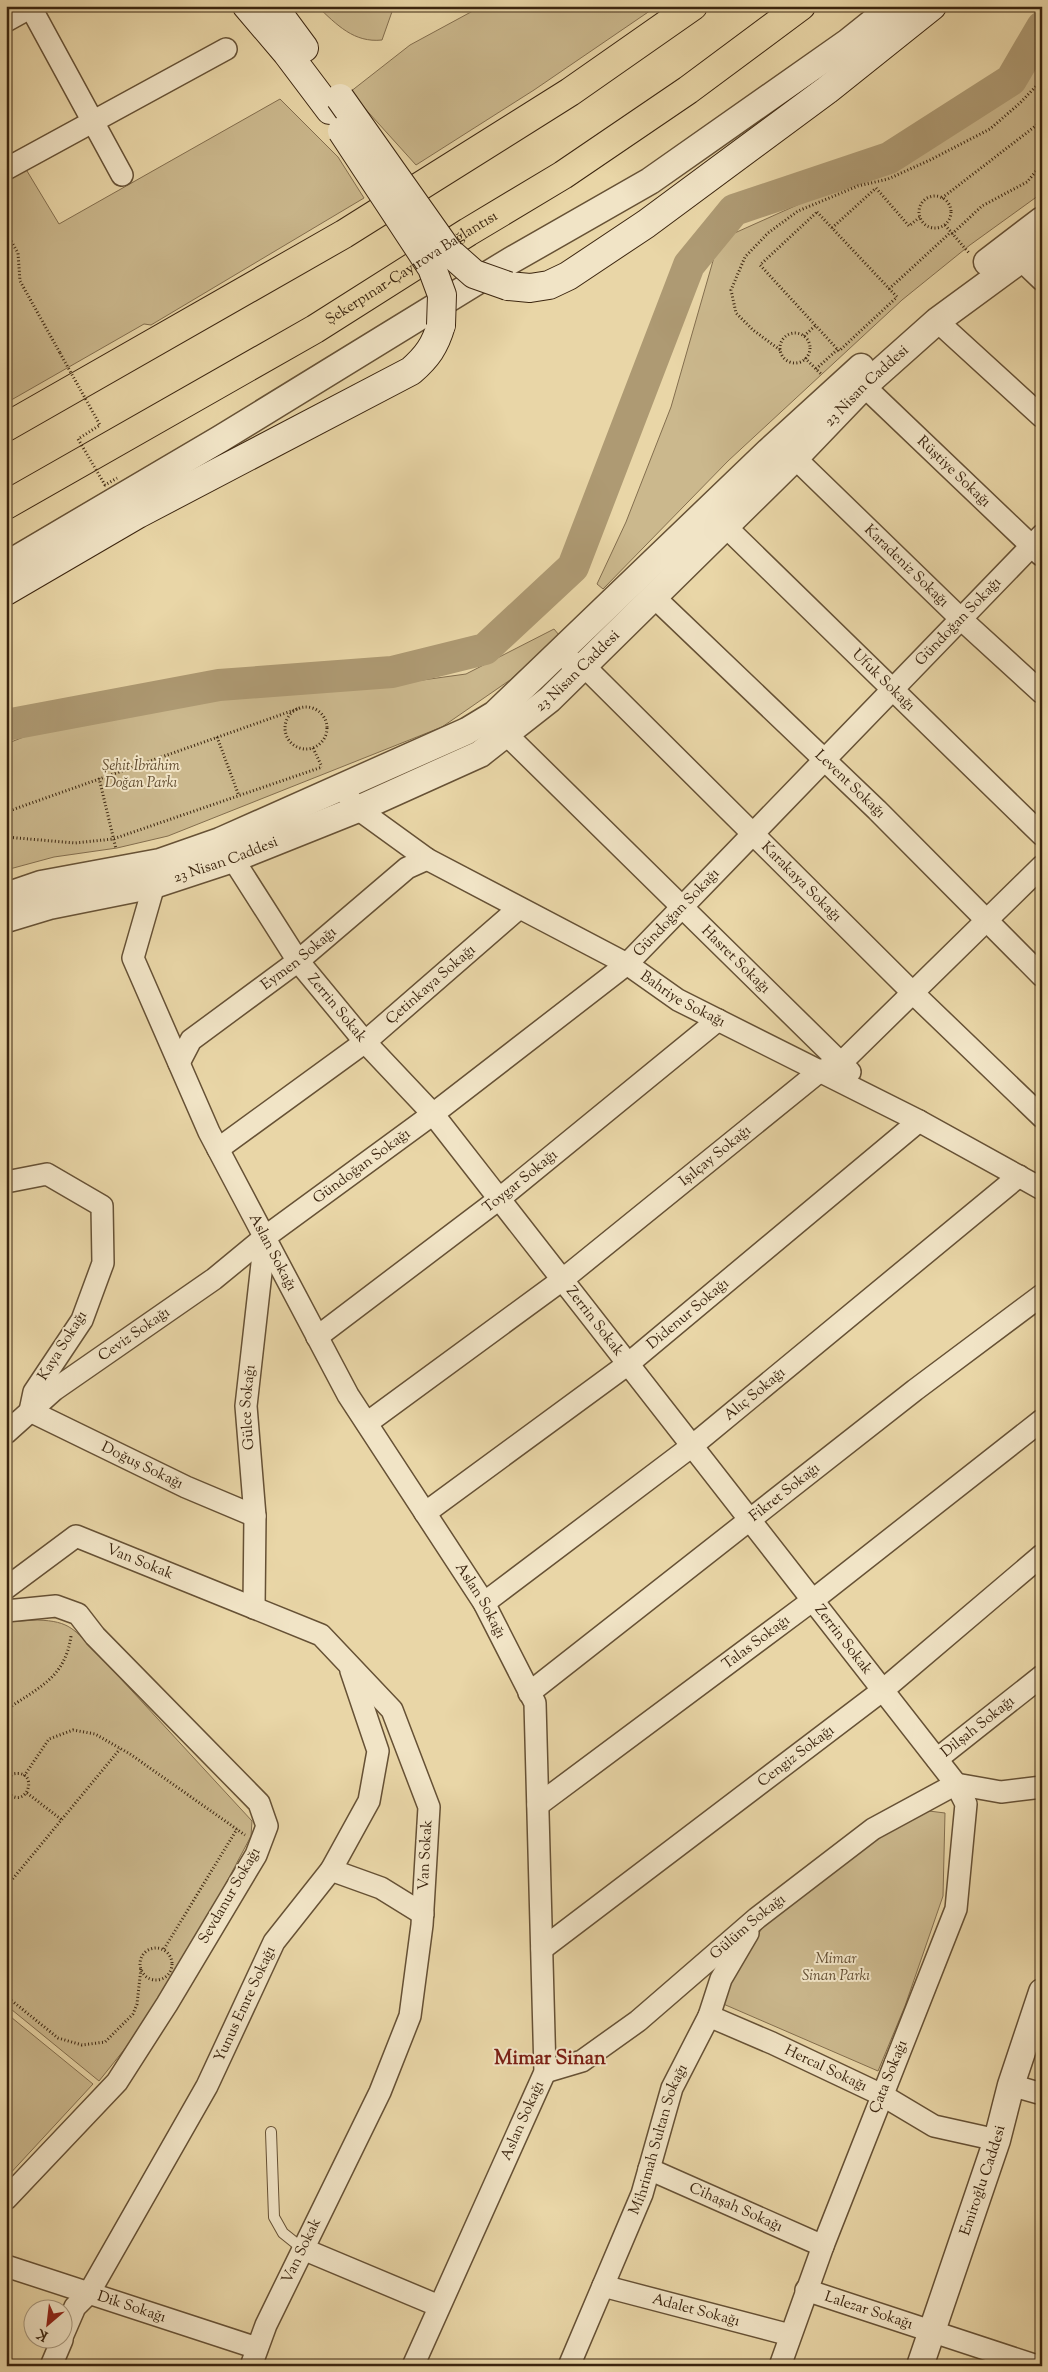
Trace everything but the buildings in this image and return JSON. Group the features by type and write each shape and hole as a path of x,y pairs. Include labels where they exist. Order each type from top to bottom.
{"highway":[{"path":"6,427 344,234 570,92 693,6"},
{"name":"Şekerpınar-Çayırova Bağlantısı","path":"6,505 315,329 468,232 564,175 688,90 801,6"}],"main road":[{"path":"247,6 287,53 335,104 448,251 474,274 508,286 530,288 548,285 568,276 646,224 827,90 932,6"},
{"path":"6,591 138,514 410,371 427,357 436,342 441,325 442,295 432,268 335,104 273,6"}],"street":[{"path":"6,565 220,439 510,261 650,180 848,42 893,6"},
{"path":"6,20 31,7 122,175"},
{"path":"6,170 226,49"},
{"name":"23 Nisan Caddesi","path":"6,896 41,884 160,862 220,841 467,731 495,714 769,451 918,314 1042,220"},
{"name":"23 Nisan Caddesi","path":"6,919 49,906 154,884 233,858 358,809 480,754 550,699 795,458 864,386 936,321 1042,244"},
{"path":"1020,259 1042,280"},
{"path":"936,321 1042,418"},
{"name":"Rüştiye Sokağı","path":"864,386 1038,546"},
{"name":"Karadeniz Sokağı","path":"795,458 961,619 1042,693"},
{"name":"Ufuk Sokağı","path":"726,526 1042,836"},
{"name":"Gündoğan Sokağı","path":"264,1237 433,1114 627,964 961,619 1038,546"},
{"name":"Levent Sokağı","path":"654,597 824,760 1042,976"},
{"name":"Karakaya Sokağı","path":"559,653 566,660 584,666 913,993 1042,1117"},
{"name":"Hasret Sokağı","path":"506,734 880,1102"},
{"name":"Bahriye Sokağı","path":"340,787 358,809 426,859 627,964 678,1000 919,1121 1042,1188"},
{"name":"Zerrin Sokak","path":"233,858 298,961 365,1042 433,1114 956,1784"},
{"name":"Eymen Sokağı","path":"179,1064 191,1040 298,961 407,868 426,859"},
{"name":"Işılçay Sokağı","path":"367,1423 562,1280 820,1071 842,1063 1042,866"},
{"name":"Aslan Sokağı","path":"154,884 133,958 218,1149 348,1395 484,1603 535,1703 545,2072 413,2366"},
{"name":"Çetinkaya Sokağı","path":"218,1149 365,1042 520,908"},
{"name":"Toygar Sokağı","path":"317,1337 499,1198 718,1020"},
{"name":"Didenur Sokağı","path":"425,1513 628,1364 919,1121"},
{"name":"Kaya Sokağı","path":"6,1182 47,1174 102,1206 103,1263 82,1320 34,1392 30,1412"},
{"name":"Alıç Sokağı","path":"484,1603 692,1446 1019,1176"},
{"name":"Ceviz Sokağı","path":"6,1433 54,1390 214,1279 264,1237"},
{"name":"Gülce Sokağı","path":"254,1608 255,1516 246,1406 264,1237"},
{"name":"Fikret Sokağı","path":"529,1693 915,1390 1042,1295"},
{"name":"Doğuş Sokağı","path":"30,1412 186,1487 255,1516"},
{"name":"Talas Sokağı","path":"538,1805 813,1600 1042,1420"},
{"name":"Van Sokak","path":"6,1588 76,1536 321,1635 392,1710 429,1807 423,1914 410,2016 380,2092 266,2325 254,2357"},
{"name":"Cengiz Sokağı","path":"542,1949 883,1690 1042,1555"},
{"path":"6,1611 56,1606 74,1613"},
{"name":"Sevdanur Sokağı","path":"6,2199 117,2082 172,1996 256,1855 267,1826 259,1802 95,1636 78,1614 74,1613"},
{"name":"Yunus Emre Sokağı","path":"72,2313 75,2306 90,2293 207,2086 274,1942 331,1870 369,1801 378,1751 348,1664"},
{"name":"Dilşah Sokağı","path":"937,1759 1042,1676"},
{"path":"956,1784 1001,1792 1042,1787"},
{"name":"Gülüm Sokağı","path":"545,2072 582,2061 638,2022 757,1918 873,1829 956,1784"},
{"name":"Çata Sokağı","path":"780,2366 806,2290 956,1909 966,1804 956,1784"},
{"path":"331,1870 381,1888 423,1914"},
{"name":"Mihrimah Sultan Sokağı","path":"569,2366 642,2194 672,2088 709,2016 721,1979 757,1918"},
{"name":"Emiroğlu Caddesi","path":"920,2366 997,2140 1011,2085 1042,1992"},
{"name":"Hercal Sokağı","path":"709,2016 882,2094 934,2126 997,2140"},
{"path":"1011,2085 1042,2094"},
{"name":"Cihaşah Sokağı","path":"649,2169 823,2246"},
{"path":"303,2249 439,2306"},
{"name":"Dik Sokağı","path":"6,2266 90,2293 254,2357"},
{"name":"Adalet Sokağı","path":"603,2286 790,2335"},
{"name":"Lalezar Sokağı","path":"806,2290 1037,2366"},
{"name":"Yunus Emre Sokağı","path":"51,2366 57,2350"}],"lane":[{"path":"271,2132 274,2217 283,2233 303,2249"}],"path":[{"path":"780,350 781,343 786,335 796,333 804,336 810,350 801,361 787,360 780,350 753,330 736,313 731,290 745,257 768,232 798,211 858,186 888,179 990,129 1020,103 1042,80"},
{"path":"942,198 1042,121"},
{"path":"889,289 982,206 1027,182 1042,164"},
{"path":"832,228 876,188 909,226 920,217"},
{"path":"937,196 942,198 951,210 951,216 945,225 930,228 922,222 920,217 920,206 926,199 937,196"},
{"path":"816,369 838,349 839,351 897,297 817,212 760,265 838,349"},
{"path":"945,225 980,267"},
{"path":"6,232 18,253 20,281 100,425 78,438 105,485 117,478"},
{"path":"804,336 816,325"},
{"path":"6,812 300,708 314,709 325,719 327,733 324,740 312,748 299,748 289,740 286,734 286,721 294,711 300,708"},
{"path":"217,737 239,796"},
{"path":"6,836 75,843 113,840 322,767"},
{"path":"99,778 121,869"},
{"path":"6,1710 46,1684 60,1667 70,1645 74,1613"},
{"path":"24,1776 49,1739 73,1730 95,1734 120,1749 259,1845"},
{"path":"6,1887 120,1749"},
{"path":"6,1791 16,1797 26,1793 29,1786 24,1776 17,1773 7,1778"},
{"path":"26,1793 62,1820"},
{"path":"164,1949 237,1829"},
{"path":"153,1948 164,1949 171,1956 171,1972 163,1979 152,1980 143,1974 141,1968 140,1963 144,1953 153,1948"},
{"path":"6,1996 58,2038 82,2045 105,2042 133,2014 137,2004 141,1968"}],"green space":[{"path":"317,6 394,6 382,40 372,40 354,36 339,26"},
{"path":"482,6 657,6 534,90 416,165 350,92 410,45"},
{"path":"1042,52 1042,193 970,245 902,300 728,461 603,589 597,584 626,522 671,407 719,240 882,167 985,105"},
{"path":"280,99 338,157 364,198 151,325 144,324 6,403 6,179 24,166 59,224"},
{"name":"Şehit İbrahim Doğan Parkı","path":"554,629 559,635 510,680 442,727 168,836 117,848 54,857 6,870 6,744 31,734 164,700 304,684 401,683 466,674"},
{"path":"37,1620 57,1622 77,1633 252,1821 251,1836 178,1974 152,2015 99,2081 6,2005 6,1622"},
{"name":"Mimar Sinan Parkı","path":"929,1811 945,1813 943,1896 905,2006 878,2071 721,2003 731,1979 764,1925 885,1831"},
{"path":"6,2013 93,2084 6,2178"}],"waterway":[{"path":"6,725 219,685 392,672 485,649 573,567 689,265 734,210 889,158 1011,80 1042,27"}],"district":[{"name":"Mimar Sinan","path":"550,2059"}]}
